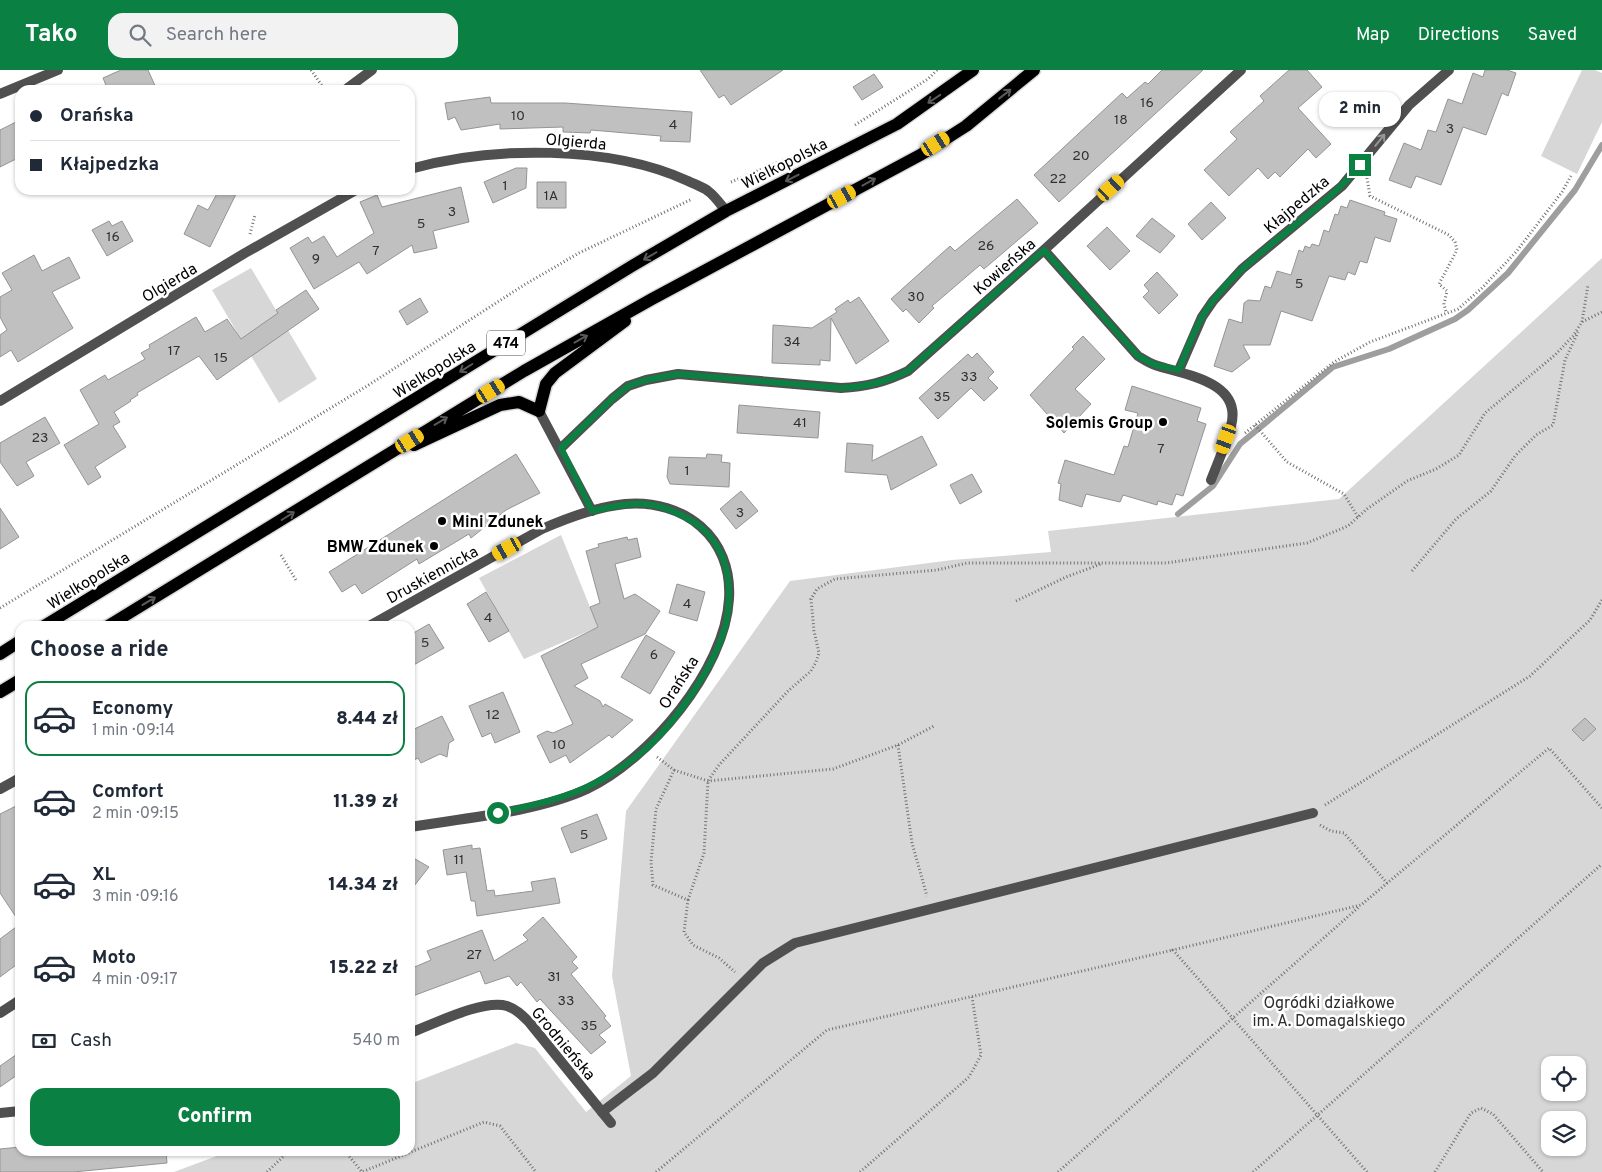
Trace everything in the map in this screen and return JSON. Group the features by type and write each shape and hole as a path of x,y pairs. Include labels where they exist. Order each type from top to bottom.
{"main road":[{"name":"Wielkopolska","path":"52,621 581,297 726,211 897,124 973,70"},
{"name":"474","path":"116,621 524,371 652,299 922,154 966,126 1034,70"},
{"path":"377,461 452,429 500,405 519,402 539,411 546,384 554,373 652,299"},
{"path":"0,654 15,644"},
{"path":"0,692 15,683"}],"street":[{"path":"22,85 58,70"},
{"path":"352,85 372,70"},
{"name":"Kowieńska","path":"561,448 628,386 646,380 678,374 841,388 866,387 887,381 908,371 1241,70"},
{"name":"Kłajpedzka","path":"1179,370 1202,317 1212,301 1242,269 1342,186 1409,105 1449,70"},
{"path":"0,94 15,88"},
{"name":"Olgierda","path":"415,168 480,155 535,152 624,161 670,173 709,191 726,211"},
{"name":"Olgierda","path":"0,401 338,195"},
{"path":"1044,250 1138,356 1155,365 1179,370 1212,383 1224,394 1233,408 1231,425 1211,480"},
{"path":"539,411 561,448 592,511"},
{"name":"Orańska","path":"415,826 498,813 558,800 588,788 646,748 666,728 697,684 713,656 725,625 729,599 729,574 719,550 709,533 697,522 667,508 646,504 624,504 592,511"},
{"name":"Druskiennicka","path":"378,621 542,530 592,511"},
{"path":"0,789 15,781"},
{"path":"602,1112 653,1074 763,963 795,943 1313,814"},
{"path":"0,1013 15,1003"},
{"name":"Grodnieńska","path":"415,1031 483,1006 506,1006 516,1010 529,1022 611,1123"},
{"path":"0,1113 15,1112"}],"path":[{"path":"311,70 322,85"},
{"path":"850,128 907,93 937,70"},
{"path":"731,182 804,152"},
{"path":"1360,165 1369,182 1370,196 1449,234 1455,242 1457,250 1439,284 1447,292 1444,304 1446,312"},
{"path":"1221,452 1334,362 1370,342 1458,309 1482,288 1516,252 1562,192 1571,176"},
{"path":"0,608 367,386 579,253 692,198"},
{"path":"1412,571 1420,559 1456,519 1490,491 1515,456 1536,435 1553,425 1565,360 1582,322 1588,285"},
{"path":"745,981 719,958 693,945 684,932 688,900 704,853 708,781 719,764 773,707 811,671 819,653 814,631 811,599 817,589 835,579 862,575 898,575 937,570 967,563 1166,563 1307,543 1348,526 1407,481 1436,469 1459,455 1485,413 1555,355 1573,336 1582,322 1602,312"},
{"path":"1255,425 1286,462 1344,494 1358,518"},
{"path":"281,555 296,580"},
{"path":"1016,601 1066,577 1104,564"},
{"path":"1387,883 1344,833 1331,831 1319,824 1313,814 1530,676 1590,620 1602,600"},
{"path":"646,748 674,770 708,781 833,768 898,745 934,726"},
{"path":"898,745 912,843 932,910"},
{"path":"1058,1172 1361,905 1549,748 1602,808"},
{"path":"674,770 656,809 651,862 653,885 688,900"},
{"path":"1253,1172 1602,864"},
{"path":"656,1172 826,1030 1361,905"},
{"path":"1173,950 1367,1172"},
{"path":"860,1172 969,1077 981,1056 972,997"},
{"path":"1435,1172 1471,1113 1481,1108 1493,1114 1543,1172"},
{"path":"415,1150 484,1122 492,1122 500,1126 536,1172"},
{"path":"267,1172 284,1156"},
{"path":"349,1156 362,1172 401,1156"}],"green space":[{"path":"1582,70 1595,70 1602,73 1602,122 1577,174 1541,156"},
{"name":"Ogródki działkowe im. A. Domagalskiego","path":"1602,258 1602,1172 174,1172 217,1156 415,1156 415,1082 516,1043 535,1048 586,1112 631,1076 612,976 626,811 790,581 952,560 1051,552 1048,531 1339,499"},
{"path":"251,268 317,379 279,403 212,290"},
{"path":"561,535 598,627 524,659 479,578"}],"building":[{"path":"121,70 148,70 155,85 106,85 103,78"},
{"path":"700,70 783,70 731,105 724,95 719,98"},
{"path":"1162,70 1203,70 1059,202 1034,175 1122,93 1127,98 1145,82 1148,84"},
{"path":"1289,70 1307,70 1322,87 1298,108 1331,144 1316,158 1308,149 1280,177 1275,172 1268,179 1258,168 1229,196 1204,170 1237,139 1230,132 1264,101 1260,96"},
{"path":"1485,70 1507,70 1516,73 1508,96 1502,93 1486,135 1463,127 1441,185 1416,176 1411,188 1389,180 1404,143 1421,150 1428,130 1436,132 1448,99 1462,104 1473,73 1483,77"},
{"path":"874,74 883,87 862,100 853,87"},
{"path":"490,97 491,103 565,103 692,112 690,142 660,141 661,136 591,130 590,133 563,132 563,127 500,129 500,124 461,130 455,117 448,120 445,103"},
{"path":"15,122 15,160 0,167 0,130"},
{"path":"516,168 527,168 526,188 493,203 484,182"},
{"path":"537,182 566,182 566,208 537,208"},
{"path":"461,187 469,222 433,231 437,248 414,253 412,245 367,274 359,262 314,289 290,248 308,237 312,243 324,236 337,257 374,233 360,202 377,195 382,207"},
{"path":"216,195 236,195 210,247 184,234 198,205 208,210"},
{"path":"1017,199 1038,223 984,269 980,265 932,306 934,308 919,323 906,309 903,312 891,299 950,246 955,251"},
{"path":"1350,200 1385,212 1384,215 1397,219 1390,242 1375,237 1367,263 1360,261 1355,275 1348,272 1345,280 1329,276 1312,321 1281,311 1270,345 1243,345 1250,358 1232,372 1214,366 1229,319 1242,323 1244,303 1248,300 1260,301 1265,286 1271,288 1277,271 1291,275 1299,250 1303,252 1305,246 1310,248 1312,244 1319,246 1324,230 1329,232 1335,214 1338,215 1341,206 1347,208"},
{"path":"1211,202 1226,218 1202,240 1188,224"},
{"path":"1152,218 1175,236 1160,253 1136,236"},
{"path":"109,221 112,226 122,221 133,241 107,256 92,230"},
{"path":"1107,227 1130,251 1110,270 1087,246"},
{"path":"34,255 42,271 69,257 80,278 52,292 73,328 18,362 11,350 0,357 0,335 7,330 0,317 0,297 12,290 2,273"},
{"path":"1157,272 1178,295 1159,314 1143,297 1149,291 1144,285"},
{"path":"306,290 319,309 217,380 199,356 137,393 138,395 131,401 114,412 120,422 113,426 126,447 95,467 101,477 88,485 64,445 99,424 80,390 105,375 108,380 145,359 141,353 150,348 149,345 196,317 205,332 227,319 241,339 278,313 276,310"},
{"path":"859,297 889,341 856,364 831,318 830,361 820,360 820,365 772,363 773,325 812,328 837,312 835,309 848,300 850,303"},
{"path":"420,298 428,312 407,325 399,311"},
{"path":"1083,336 1105,359 1075,389 1091,404 1064,433 1030,395 1074,349 1072,347"},
{"path":"977,353 994,372 988,378 998,388 984,401 971,388 938,419 919,398 968,354 972,358"},
{"path":"1132,386 1201,408 1197,421 1206,424 1183,496 1176,494 1172,505 1158,501 1157,505 1123,495 1120,502 1086,494 1082,507 1059,500 1061,484 1058,483 1065,460 1114,475 1124,446 1128,447 1138,413 1125,410"},
{"path":"739,405 820,412 818,438 737,433"},
{"path":"45,417 60,443 26,462 34,476 17,486 0,462 0,443"},
{"path":"922,436 937,465 891,490 887,475 845,472 847,443 873,445 872,461"},
{"path":"516,454 540,493 506,510 471,538 469,534 419,564 417,559 362,594 355,584 342,592 329,572"},
{"path":"707,454 722,455 721,462 730,463 729,487 670,484 667,477 669,457 706,458"},
{"path":"972,474 982,492 960,504 950,485"},
{"path":"741,491 758,511 736,529 720,509"},
{"path":"0,508 19,537 0,549"},
{"path":"627,537 628,540 637,538 641,557 615,564 624,599 635,594 660,611 645,634 581,664 588,678 574,686 600,701 603,707 605,704 633,720 612,738 609,735 570,763 566,755 550,763 537,736 547,731 553,733 573,724 541,656 598,627 590,607 600,603 586,551 599,547 598,544"},
{"path":"677,584 705,592 697,621 669,613"},
{"path":"486,592 509,631 489,642 467,604"},
{"path":"429,624 444,648 415,664 415,632"},
{"path":"646,635 675,652 650,694 621,677"},
{"path":"503,692 520,732 495,743 491,733 482,737 469,706"},
{"path":"442,716 454,740 449,743 447,757 440,754 421,763 418,758 415,760 415,729"},
{"path":"1585,718 1596,729 1583,741 1572,730"},
{"path":"15,806 15,916 0,893 0,814"},
{"path":"597,814 607,839 571,853 561,828"},
{"path":"472,845 472,849 480,848 487,891 494,890 495,896 533,891 531,882 555,878 560,903 477,916 475,901 471,901 466,872 447,875 443,850"},
{"path":"415,859 429,867 415,885"},
{"path":"543,917 577,957 572,962 578,968 571,974 606,1016 604,1018 611,1026 599,1035 606,1042 591,1054 540,999 537,1002 521,982 517,986 509,976 485,984 480,971 415,995 415,967 431,960 427,951 482,930 494,961 528,940 523,935"},
{"path":"15,928 15,966 0,977 0,939"},
{"path":"15,1056 15,1076 0,1087 0,1066"},
{"path":"15,1148 15,1156 166,1156 167,1163 73,1172 0,1172 0,1149"}],"waterway":[{"path":"1178,514 1213,486 1240,444 1333,367 1389,349 1455,319 1468,310 1508,273 1575,190 1602,145"}],"place":[{"name":"Solemis Group","path":"1163,422"},
{"name":"Mini Zdunek","path":"442,521"},
{"name":"BMW Zdunek","path":"434,546"}],"route":[{"path":"498,813 558,800 588,788 615,772 642,752 666,728 697,684 713,656 725,625 729,599 729,574 719,550 709,533 697,522 667,508 646,504 624,504 592,511 561,448 628,386 646,380 678,374 841,388 866,387 887,381 908,371 1044,250 1138,356 1155,365 1179,370 1202,317 1212,301 1242,269 1342,186 1360,165"}]}
